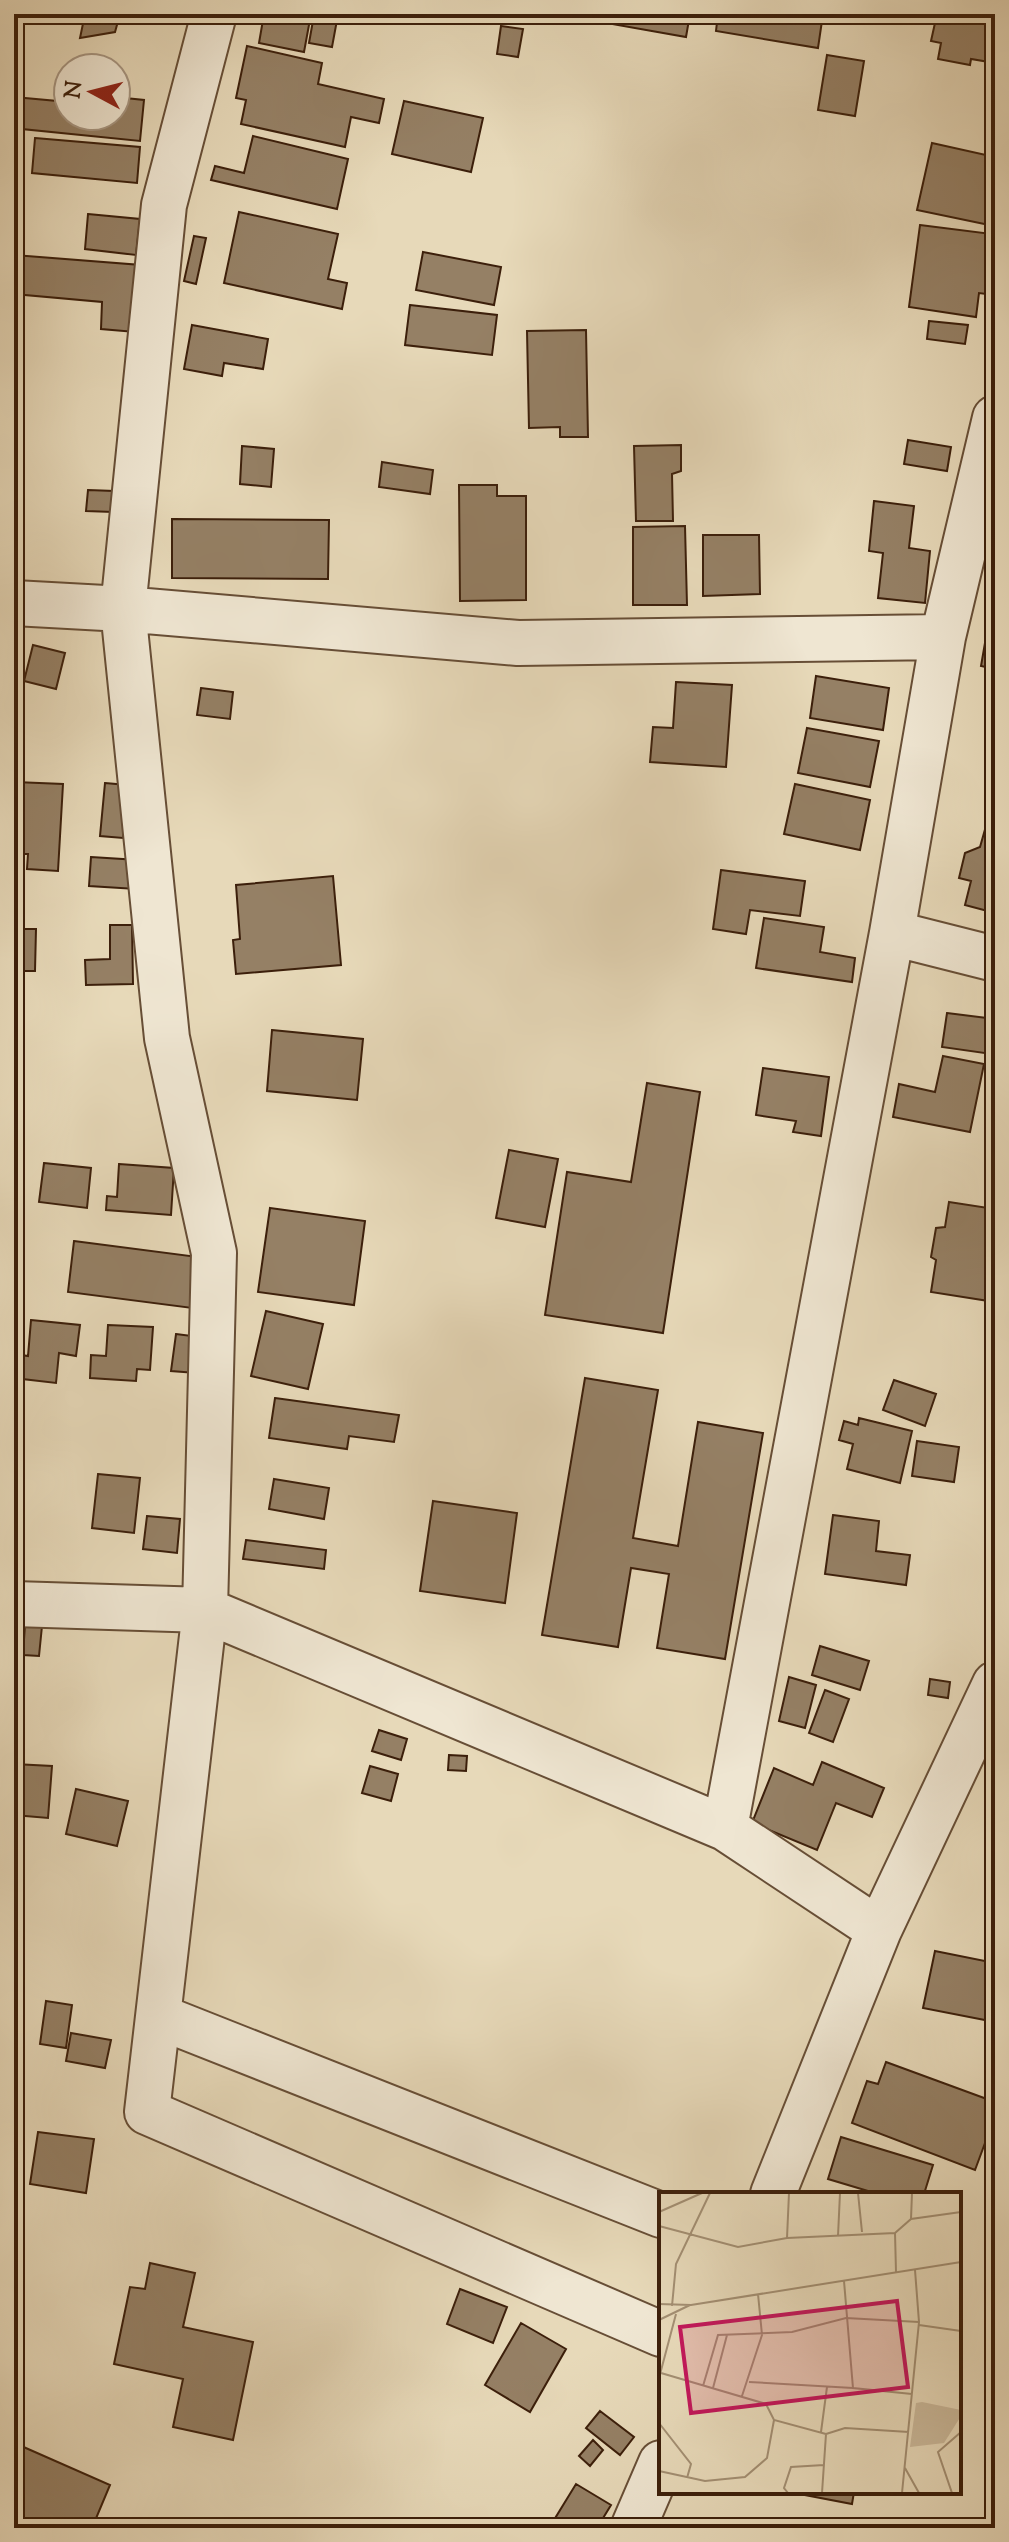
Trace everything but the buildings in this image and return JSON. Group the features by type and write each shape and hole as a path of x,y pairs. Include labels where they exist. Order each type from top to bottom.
{"street":[{"path":"214,14 164,205 123,609 167,1038 214,1253 205,1610 147,2112 659,2333"},
{"path":"725,1828 892,933 943,637 995,418"},
{"path":"14,603 123,609 518,643 943,637"},
{"path":"892,933 995,959"},
{"path":"14,1604 205,1610 725,1828 879,1930"},
{"path":"774,2192 879,1930 995,1684"},
{"path":"160,2017 659,2214"},
{"path":"633,2528 659,2468"}]}
